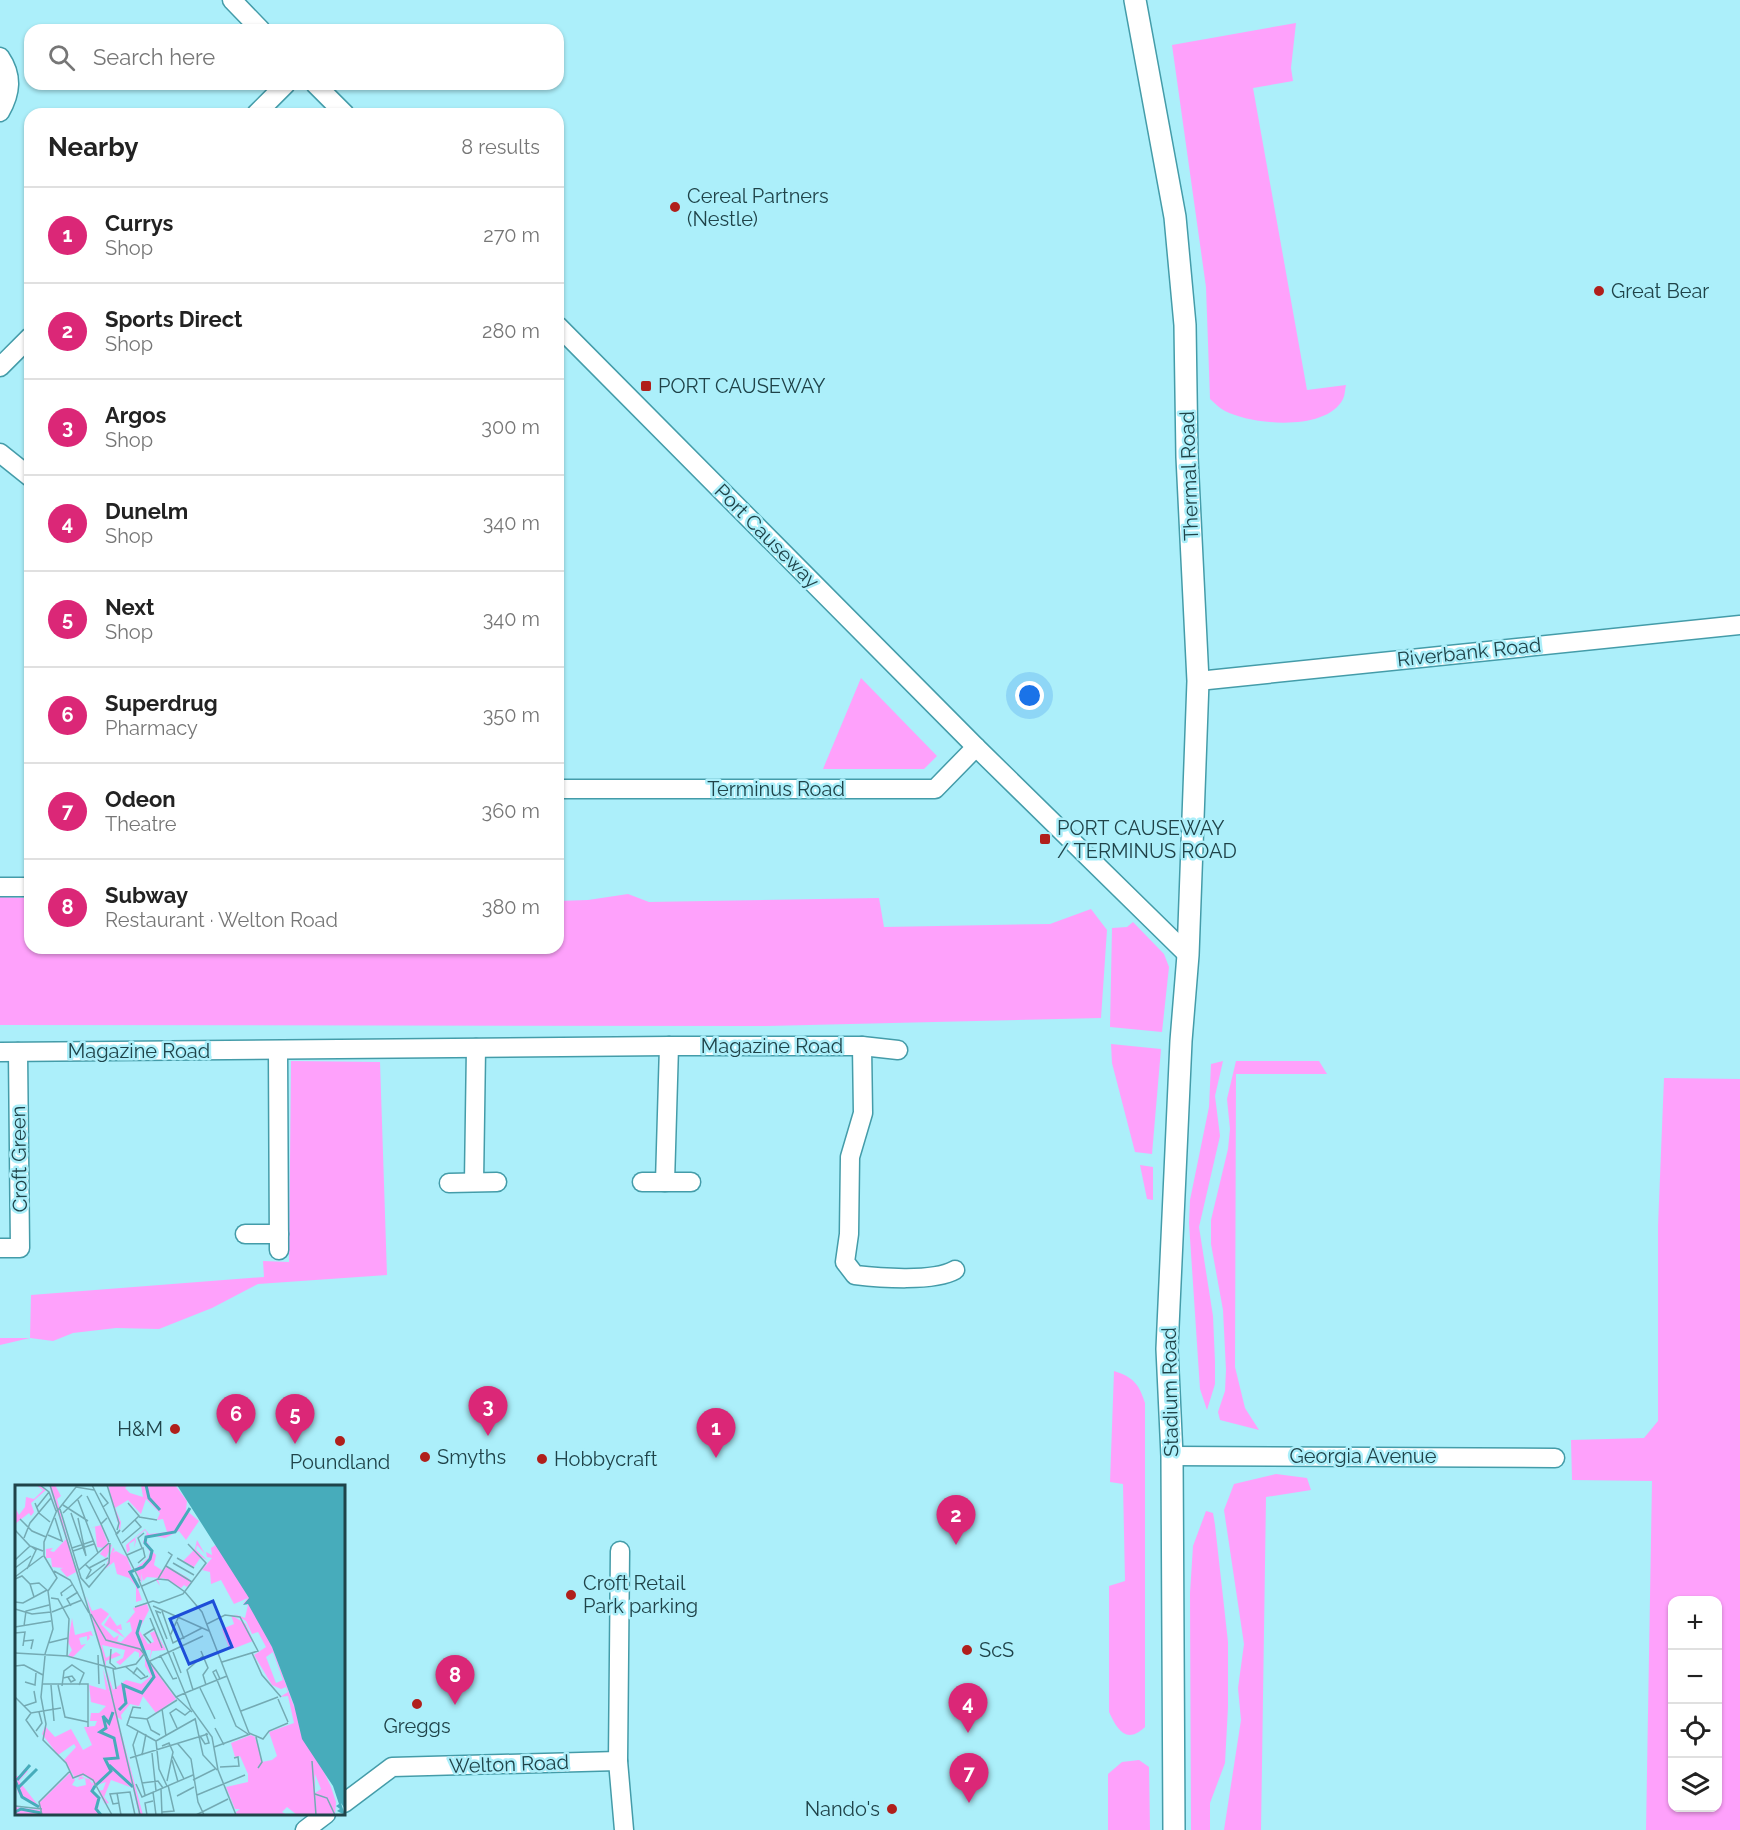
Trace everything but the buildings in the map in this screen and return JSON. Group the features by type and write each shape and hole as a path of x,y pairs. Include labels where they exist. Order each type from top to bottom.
{"street":[{"path":"232,0 255,24"},
{"name":"Thermal Road","path":"1135,0 1175,217 1185,325 1187,457 1198,681 1187,954"},
{"path":"0,57 9,76 10,89 0,112"},
{"path":"261,108 280,90"},
{"path":"321,90 339,108"},
{"name":"Port Causeway","path":"564,332 976,747 1187,954"},
{"path":"0,367 24,343"},
{"path":"0,453 24,472"},
{"name":"Riverbank Road","path":"1198,681 1740,625"},
{"name":"Terminus Road","path":"564,789 935,789 976,747"},
{"path":"0,887 24,887"},
{"name":"Stadium Road","path":"1174,1830 1172,1456 1167,1349 1180,1041 1187,954"},
{"path":"665,1182 669,1046"},
{"path":"862,1046 898,1050"},
{"name":"Magazine Road","path":"9,1052 862,1046 863,1113 850,1157 849,1234 845,1262 855,1275 873,1277 945,1276 955,1270"},
{"path":"474,1182 476,1048"},
{"path":"245,1234 279,1242 278,1051"},
{"name":"Croft Green","path":"0,1248 20,1248 9,1052"},
{"path":"449,1183 497,1182"},
{"path":"642,1182 691,1182"},
{"name":"Georgia Avenue","path":"1172,1456 1555,1458"},
{"path":"620,1551 618,1761 624,1830"},
{"name":"Welton Road","path":"347,1796 392,1767 618,1761"},
{"path":"305,1830 325,1815"}],"shaded area":[{"path":"1296,23 1291,68 1293,81 1253,88 1307,390 1346,385 1343,399 1334,410 1321,417 1288,423 1252,420 1237,416 1223,410 1210,399 1206,287 1172,45"},
{"path":"861,678 937,756 924,769 823,769"},
{"path":"628,894 649,902 879,898 884,927 1050,924 1091,909 1107,930 1101,1018 767,1026 0,1025 0,897 24,898 24,954 564,954 564,901"},
{"path":"1133,922 1164,954 1169,967 1162,1032 1110,1027 1112,928 1127,927"},
{"path":"1111,1044 1161,1049 1152,1154 1135,1152 1112,1063"},
{"path":"291,1061 380,1062 387,1275 258,1284 212,1308 159,1329 116,1328 73,1333 53,1341 30,1338 31,1295 264,1277 263,1261 289,1262"},
{"path":"1223,1061 1215,1096 1220,1136 1199,1227 1213,1316 1215,1384 1207,1410 1200,1389 1189,1223 1190,1200 1209,1107 1211,1064"},
{"path":"1236,1061 1319,1061 1327,1074 1236,1074 1235,1367 1245,1408 1259,1430 1220,1420 1218,1412 1225,1391 1226,1370 1223,1310 1211,1244 1211,1220 1228,1149 1230,1129 1227,1099"},
{"path":"1664,1078 1740,1079 1740,1830 1646,1830 1652,1481 1572,1480 1571,1440 1644,1438 1658,1421 1658,1226"},
{"path":"1140,1165 1153,1167 1153,1200 1147,1199"},
{"path":"0,1338 30,1338 0,1345"},
{"path":"1114,1371 1134,1382 1145,1403 1145,1727 1132,1735 1127,1735 1119,1729 1109,1712 1109,1586 1125,1581 1123,1484 1110,1482"},
{"path":"1276,1474 1307,1478 1311,1490 1266,1497 1261,1830 1224,1830 1241,1720 1238,1688 1244,1644 1224,1510 1234,1484"},
{"path":"1206,1511 1213,1513 1215,1525 1228,1642 1228,1707 1225,1763 1210,1803 1210,1830 1191,1830 1190,1593 1193,1546"},
{"path":"1139,1760 1149,1767 1150,1830 1108,1830 1108,1774 1122,1762"}],"place":[{"name":"Cereal Partners (Nestle)","path":"675,207"},
{"name":"Great Bear","path":"1599,291"},
{"name":"PORT CAUSEWAY","path":"646,386"},
{"name":"PORT CAUSEWAY / TERMINUS ROAD","path":"1045,839"},
{"name":"H&M","path":"175,1429"},
{"name":"Argos","path":"488,1436"},
{"name":"Poundland","path":"340,1441"},
{"name":"Superdrug","path":"236,1444"},
{"name":"Next","path":"295,1444"},
{"name":"Smyths","path":"425,1457"},
{"name":"Currys","path":"716,1458"},
{"name":"Hobbycraft","path":"542,1459"},
{"name":"Sports Direct","path":"956,1545"},
{"name":"Croft Retail Park parking","path":"571,1595"},
{"name":"ScS","path":"967,1650"},
{"name":"Greggs","path":"417,1704"},
{"name":"Subway","path":"455,1705"},
{"name":"Dunelm","path":"968,1733"},
{"name":"Odeon","path":"969,1803"},
{"name":"Nando's","path":"892,1809"}]}
